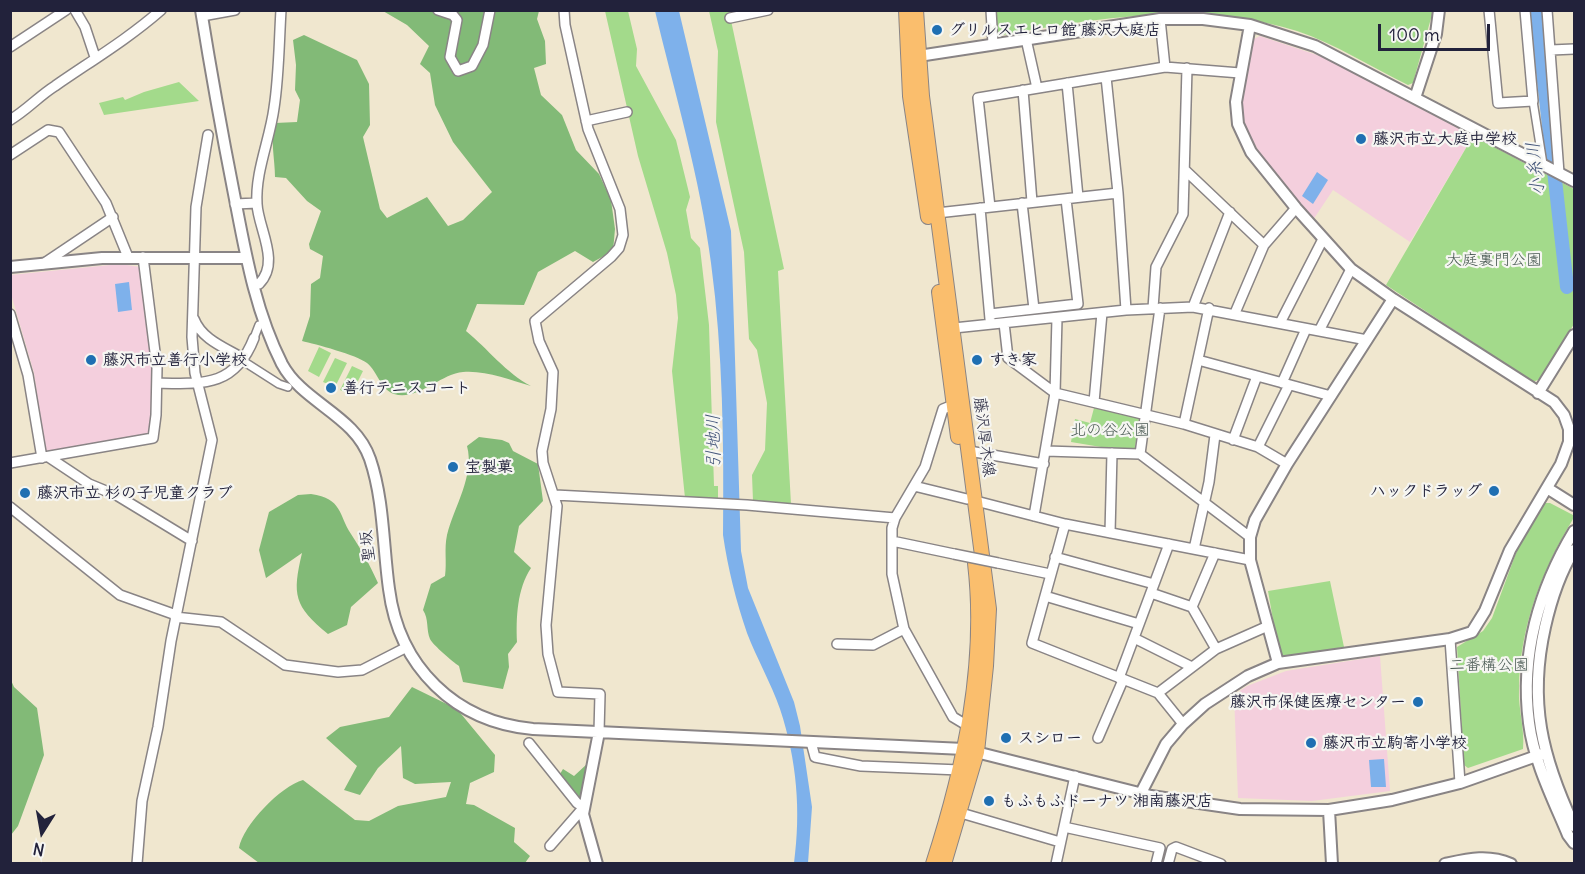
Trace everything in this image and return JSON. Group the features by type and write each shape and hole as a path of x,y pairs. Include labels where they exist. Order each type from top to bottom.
{"main road":[{"name":"藤沢厚木線","path":"906,10 954,328 958,403 969,451 978,610 976,663 968,726 971,750 960,771 933,864"},
{"name":"藤沢厚木線","path":"916,10 911,104 988,609 986,666 961,813 944,864"}],"street":[{"path":"10,47 66,10"},
{"path":"75,10 85,27 95,57"},
{"path":"12,117 95,57 133,35 162,10"},
{"path":"201,13 235,10"},
{"path":"259,284 265,275 269,252 257,203 274,108 281,10"},
{"path":"438,10 457,20 450,57 458,71 472,66 483,45 490,10"},
{"path":"564,10 565,25 586,121 596,152 620,209 623,235 619,248 610,257 535,321 539,342 554,372 551,409 542,451 547,478 555,495 557,516 547,614 549,654 558,692 600,694 599,732 584,807 584,816 597,864"},
{"path":"730,18 768,10"},
{"path":"991,10 993,44"},
{"path":"1415,98 1433,44 1439,10"},
{"path":"1489,10 1498,103 1533,101"},
{"path":"1525,10 1533,101 1543,164"},
{"path":"1547,10 1559,173"},
{"name":"聖坂","path":"201,13 245,258 283,365 300,386 355,432 370,458 377,487 392,608 407,647 434,685 476,715 512,727 971,750 1141,793 1240,809 1329,810 1392,800 1460,783 1541,755"},
{"path":"913,57 1160,18 1203,19 1250,26 1315,46 1575,181"},
{"path":"1160,18 1165,67"},
{"path":"1141,793 1166,744 1183,724 1231,686 1278,663 1450,639 1472,632 1479,622 1510,550 1547,488 1569,442 1569,429 1564,415 1554,402 1392,299 1351,269 1323,241 1251,152 1243,138 1236,102 1250,26"},
{"path":"1026,39 1037,88"},
{"path":"1551,50 1575,49"},
{"path":"990,319 978,98 1165,67 1240,73"},
{"path":"1140,454 1156,308 1155,267 1183,214 1187,68"},
{"path":"1106,77 1118,193 1126,310"},
{"path":"1067,83 1078,197"},
{"path":"1023,90 1034,309"},
{"path":"586,121 627,112"},
{"path":"10,155 48,130 59,132 95,183 113,217 128,257"},
{"path":"137,864 142,801 158,727 176,616 212,440 193,362 192,314 199,180 208,135"},
{"path":"1185,170 1264,245"},
{"path":"937,213 1118,193"},
{"path":"954,328 1034,309 1078,304 1066,199"},
{"path":"236,204 257,203"},
{"path":"1234,313 1264,245 1296,208"},
{"path":"1193,307 1230,212"},
{"path":"43,264 113,217"},
{"path":"1280,323 1323,241"},
{"path":"10,267 128,257 245,258"},
{"path":"10,463 153,438 157,383 156,357 143,257"},
{"path":"1319,331 1351,269"},
{"path":"1278,663 1250,560 1250,537 1255,520 1287,464 1392,299"},
{"path":"990,319 1005,323 1126,310 1193,307 1209,308 1367,340"},
{"path":"1184,424 1209,308"},
{"path":"1095,402 1102,313"},
{"path":"10,314 28,375 46,458 89,484 118,496 192,541"},
{"path":"192,314 197,327 209,339 279,384 288,387"},
{"path":"1034,516 1055,393 1057,318"},
{"path":"1005,323 1008,358 1055,393 1184,424 1258,447 1287,464"},
{"path":"157,383 198,384 217,380 244,360 258,326"},
{"path":"1258,447 1286,384 1306,329"},
{"path":"1538,393 1575,335"},
{"path":"1198,360 1330,396"},
{"path":"1233,440 1257,376"},
{"path":"958,403 943,409 931,455 895,518 892,542 895,594 904,629 953,717 968,726"},
{"path":"1194,549 1215,435"},
{"path":"969,451 1044,464"},
{"path":"1046,451 1140,454 1250,537"},
{"path":"1110,533 1112,453"},
{"path":"914,486 1065,524 1250,560"},
{"path":"1547,488 1575,505"},
{"path":"555,495 718,504 895,518"},
{"path":"10,507 120,595 176,616 221,622 285,665 338,672 362,670 407,647"},
{"path":"1065,524 1032,643 1158,693 1183,724"},
{"path":"1575,531 1556,561 1544,593 1529,649 1527,687 1529,724 1568,835 1575,843"},
{"path":"892,542 1050,574"},
{"path":"1098,738 1169,544"},
{"path":"1575,550 1566,565 1549,606 1539,652 1536,686 1541,755 1575,826"},
{"path":"1192,607 1215,553"},
{"path":"1055,557 1153,589 1192,607 1215,649"},
{"path":"1045,596 1139,624"},
{"path":"1158,693 1190,666 1215,649 1268,626"},
{"path":"837,644 873,645 904,629"},
{"path":"1134,638 1190,666"},
{"path":"1450,639 1460,783"},
{"path":"527,739 577,803 584,807"},
{"path":"808,742 815,757 861,766 960,771"},
{"path":"1056,864 1075,776"},
{"path":"550,846 584,807"},
{"path":"1329,810 1332,864"},
{"path":"961,813 1060,842"},
{"path":"1064,827 1160,848 1156,864"},
{"path":"1168,864 1172,849 1176,847 1221,864"},
{"path":"1445,864 1496,858 1511,864"}],"shaded area":[{"name":"藤沢市立大庭中学校","path":"1260,36 1323,57 1473,136 1410,242 1333,190 1313,220 1260,154 1245,125 1242,105 1254,39"},
{"name":"藤沢市立善行小学校","path":"120,264 140,267 151,363 152,408 149,433 146,437 50,454 45,451 34,373 11,294 10,275"},
{"name":"藤沢市立駒寄小学校","path":"1380,656 1390,791 1312,801 1238,798 1234,695 1247,686 1286,671"}],"green space":[{"path":"383,11 539,11 537,19 545,41 546,64 534,68 541,95 562,115 576,150 599,174 611,200 615,229 613,251 593,262 575,251 538,272 524,305 477,304 466,331 505,368 531,386 489,374 463,372 446,377 412,394 394,394 385,388 371,367 362,360 302,341 310,316 311,284 320,278 323,256 310,249 309,244 321,211 307,201 286,178 275,177 273,143 275,123 297,122 300,100 295,90 296,65 293,40 304,35 357,60 369,84 370,125 363,137 380,209 387,218 427,197 448,226 463,220 492,192 453,142 435,105 430,73 420,64 429,46 407,25"},
{"path":"605,11 628,11 637,49 636,66 676,140 690,197 686,210 691,238 700,248 709,325 714,486 718,486 718,500 685,498 672,371 678,318 676,295 667,253 638,156"},
{"path":"709,11 729,11 784,269 778,271 791,504 753,501 752,475 765,450 767,403 757,350 749,339 744,252 716,122 718,51"},
{"path":"993,11 1433,11 1413,83 1408,85 1311,36 1260,22 1222,16 1147,15 1072,23 997,36 994,34"},
{"path":"179,82 199,101 104,115 99,103 123,97 125,100"},
{"name":"大庭裏門公園","path":"1473,136 1574,189 1574,324 1540,379 1533,382 1386,285"},
{"path":"319,347 331,353 319,377 308,371"},
{"path":"335,358 347,363 335,387 323,382"},
{"path":"352,366 363,371 351,395 340,390"},
{"name":"北の谷公園","path":"1094,408 1135,414 1139,418 1135,448 1113,449 1071,442 1075,419 1090,423"},
{"path":"479,437 509,443 513,451 538,464 543,501 519,526 514,552 531,568 520,594 517,642 508,654 509,667 503,689 463,682 459,666 430,639 423,610 431,584 445,576 447,535 466,480 469,457 467,446"},
{"path":"311,494 329,500 338,508 378,583 351,607 347,625 328,634 308,615 298,599 297,579 302,553 266,578 259,550 269,512 298,495"},
{"name":"二番構公園","path":"1544,503 1550,503 1573,515 1573,519 1542,580 1523,643 1519,696 1523,749 1468,768 1464,765 1457,647 1483,631 1492,618 1519,545"},
{"path":"1330,581 1344,647 1285,657 1279,654 1268,591"},
{"path":"10,678 14,687 37,708 44,755 18,826 11,835"},
{"path":"412,687 457,709 495,755 494,772 470,783 466,804 474,805 515,828 514,842 530,856 525,863 259,863 239,848 248,829 264,808 284,790 303,780 355,820 369,821 398,806 446,797 451,782 415,784 403,778 401,746 378,768 360,795 344,790 357,766 326,738 340,727 389,717"},
{"path":"587,764 587,776 580,798 560,774 563,769 574,776"}],"water":[{"path":"655,11 679,11 731,231 741,551 748,588 794,702 800,726 812,807 808,863 794,863 797,824 796,786 786,728 743,621 725,548 720,364 711,263 694,168"},
{"path":"1317,172 1328,180 1313,204 1302,196"},
{"path":"129,282 132,310 118,312 115,284"},
{"path":"1384,759 1386,787 1371,787 1369,760"}],"waterway":[{"name":"小糸川","path":"1536,10 1567,287"}],"place":[{"name":"グリルスエヒロ館 藤沢大庭店","path":"937,30"},
{"name":"藤沢市立大庭中学校","path":"1361,139"},
{"name":"藤沢市立善行小学校","path":"91,360"},
{"name":"すき家","path":"977,360"},
{"name":"善行テニスコート","path":"331,388"},
{"name":"宝製菓","path":"453,467"},
{"name":"ハックドラッグ","path":"1494,491"},
{"name":"藤沢市立 杉の子児童クラブ","path":"25,493"},
{"name":"藤沢市保健医療センター","path":"1418,702"},
{"name":"スシロー","path":"1006,738"},
{"name":"藤沢市立駒寄小学校","path":"1311,743"},
{"name":"もふもふドーナツ 湘南藤沢店","path":"989,801"}],"water label":[{"name":"引地川","path":"714,441"}]}
